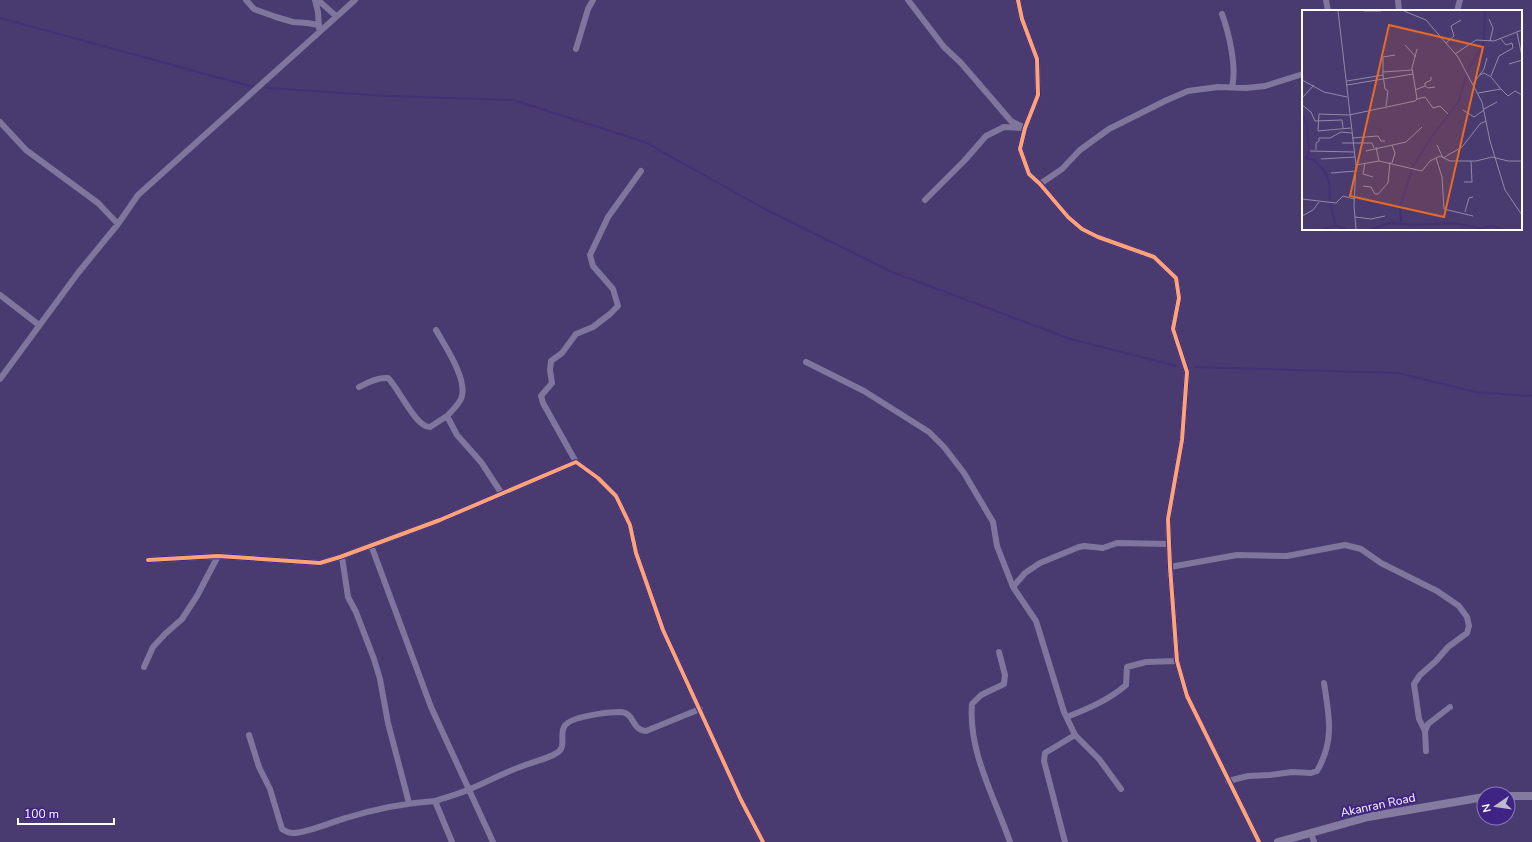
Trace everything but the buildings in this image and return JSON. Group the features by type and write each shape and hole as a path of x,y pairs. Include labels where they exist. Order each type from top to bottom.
{"main road":[{"path":"1516,796 1532,796"},
{"name":"Akanran Road","path":"1278,842 1368,817 1476,798"}],"street":[{"path":"246,0 254,10 293,22 307,22 319,28"},
{"path":"316,0 319,28"},
{"path":"316,0 336,16"},
{"path":"0,379 78,273 118,224 138,194 245,100 319,28 355,0"},
{"path":"576,49 588,10 593,0"},
{"path":"908,0 944,47 961,63 1011,121 1025,128"},
{"path":"1018,0 1022,19 1037,59 1038,95 1025,128 1020,149 1029,174 1040,184 1068,217 1082,229 1098,237 1154,257 1176,278 1179,298 1173,329 1187,372 1182,440 1168,519 1177,661 1187,696 1259,842"},
{"path":"1326,0 1328,10"},
{"path":"1398,0 1399,10"},
{"path":"1457,10 1460,0"},
{"path":"1222,14 1228,29 1234,77 1232,87"},
{"path":"1040,184 1062,169 1080,150 1109,129 1188,91 1218,87 1246,88 1264,86 1302,74"},
{"path":"0,122 26,150 98,203 118,224"},
{"path":"925,200 986,136 1004,127 1025,128"},
{"path":"641,171 608,218 590,255 593,266 613,289 618,306 593,327 576,334 562,353 551,361 550,370 552,383 541,396 543,403 576,462 598,478 616,496 630,526 636,553 664,630 741,800 762,842"},
{"path":"0,295 39,325"},
{"path":"359,387 378,379 388,378 401,398 426,427 430,427 447,416 461,400 463,392 459,372 436,330"},
{"path":"806,362 864,391 929,432 944,447 964,473 993,522 996,546 1013,587 1036,621 1067,717 1075,735 1099,760 1121,789"},
{"path":"447,416 457,435 481,462 502,494"},
{"path":"148,560 218,556 320,563 342,557 440,520 576,462"},
{"path":"1013,587 1025,573 1040,563 1079,547 1084,546 1102,548 1117,543 1169,544"},
{"path":"371,545 431,706 493,842"},
{"path":"1170,567 1236,555 1287,556 1345,545 1361,549 1381,563 1437,591 1459,606 1467,617 1469,626 1467,633 1448,647 1436,661 1420,675 1414,684 1419,719 1425,731 1426,751"},
{"path":"144,667 152,647 182,620 197,596 218,556"},
{"path":"342,557 348,597 356,612 380,679 388,723 409,803"},
{"path":"999,652 1005,675 1004,684 981,695 972,704 971,716 980,763 1010,842"},
{"path":"1067,717 1093,707 1120,690 1126,685 1127,667 1146,662 1177,661"},
{"path":"1228,781 1248,776 1292,772 1311,773 1317,770 1325,756 1330,733 1324,683"},
{"path":"1425,731 1428,724 1450,707"},
{"path":"249,736 259,766 270,789 279,823 282,829 286,832 293,833 409,803 436,801 468,790 520,767 555,755 560,751 563,745 563,728 568,722 589,716 623,712 632,717 638,729 646,731 700,709"},
{"path":"1065,842 1044,761 1045,753 1075,735"},
{"path":"436,801 452,842"},
{"path":"1311,833 1314,842"}],"waterway":[{"path":"0,18 253,87"},
{"path":"267,88 389,96 513,100 645,142 763,208 892,272 1070,339 1176,366"},
{"path":"1195,367 1398,373 1475,392 1532,395"}],"cycle path":[{"path":"1018,0 1022,19 1037,59 1038,95 1025,128 1020,149 1029,174 1040,184 1068,217 1082,229 1098,237 1154,257 1176,278 1179,298 1173,329 1187,372 1182,440 1168,519 1177,661 1187,696 1259,842"},
{"path":"148,560 218,556 320,563 440,520 576,462 598,478 616,496 630,525 636,553 663,630 741,800 763,842"}]}
